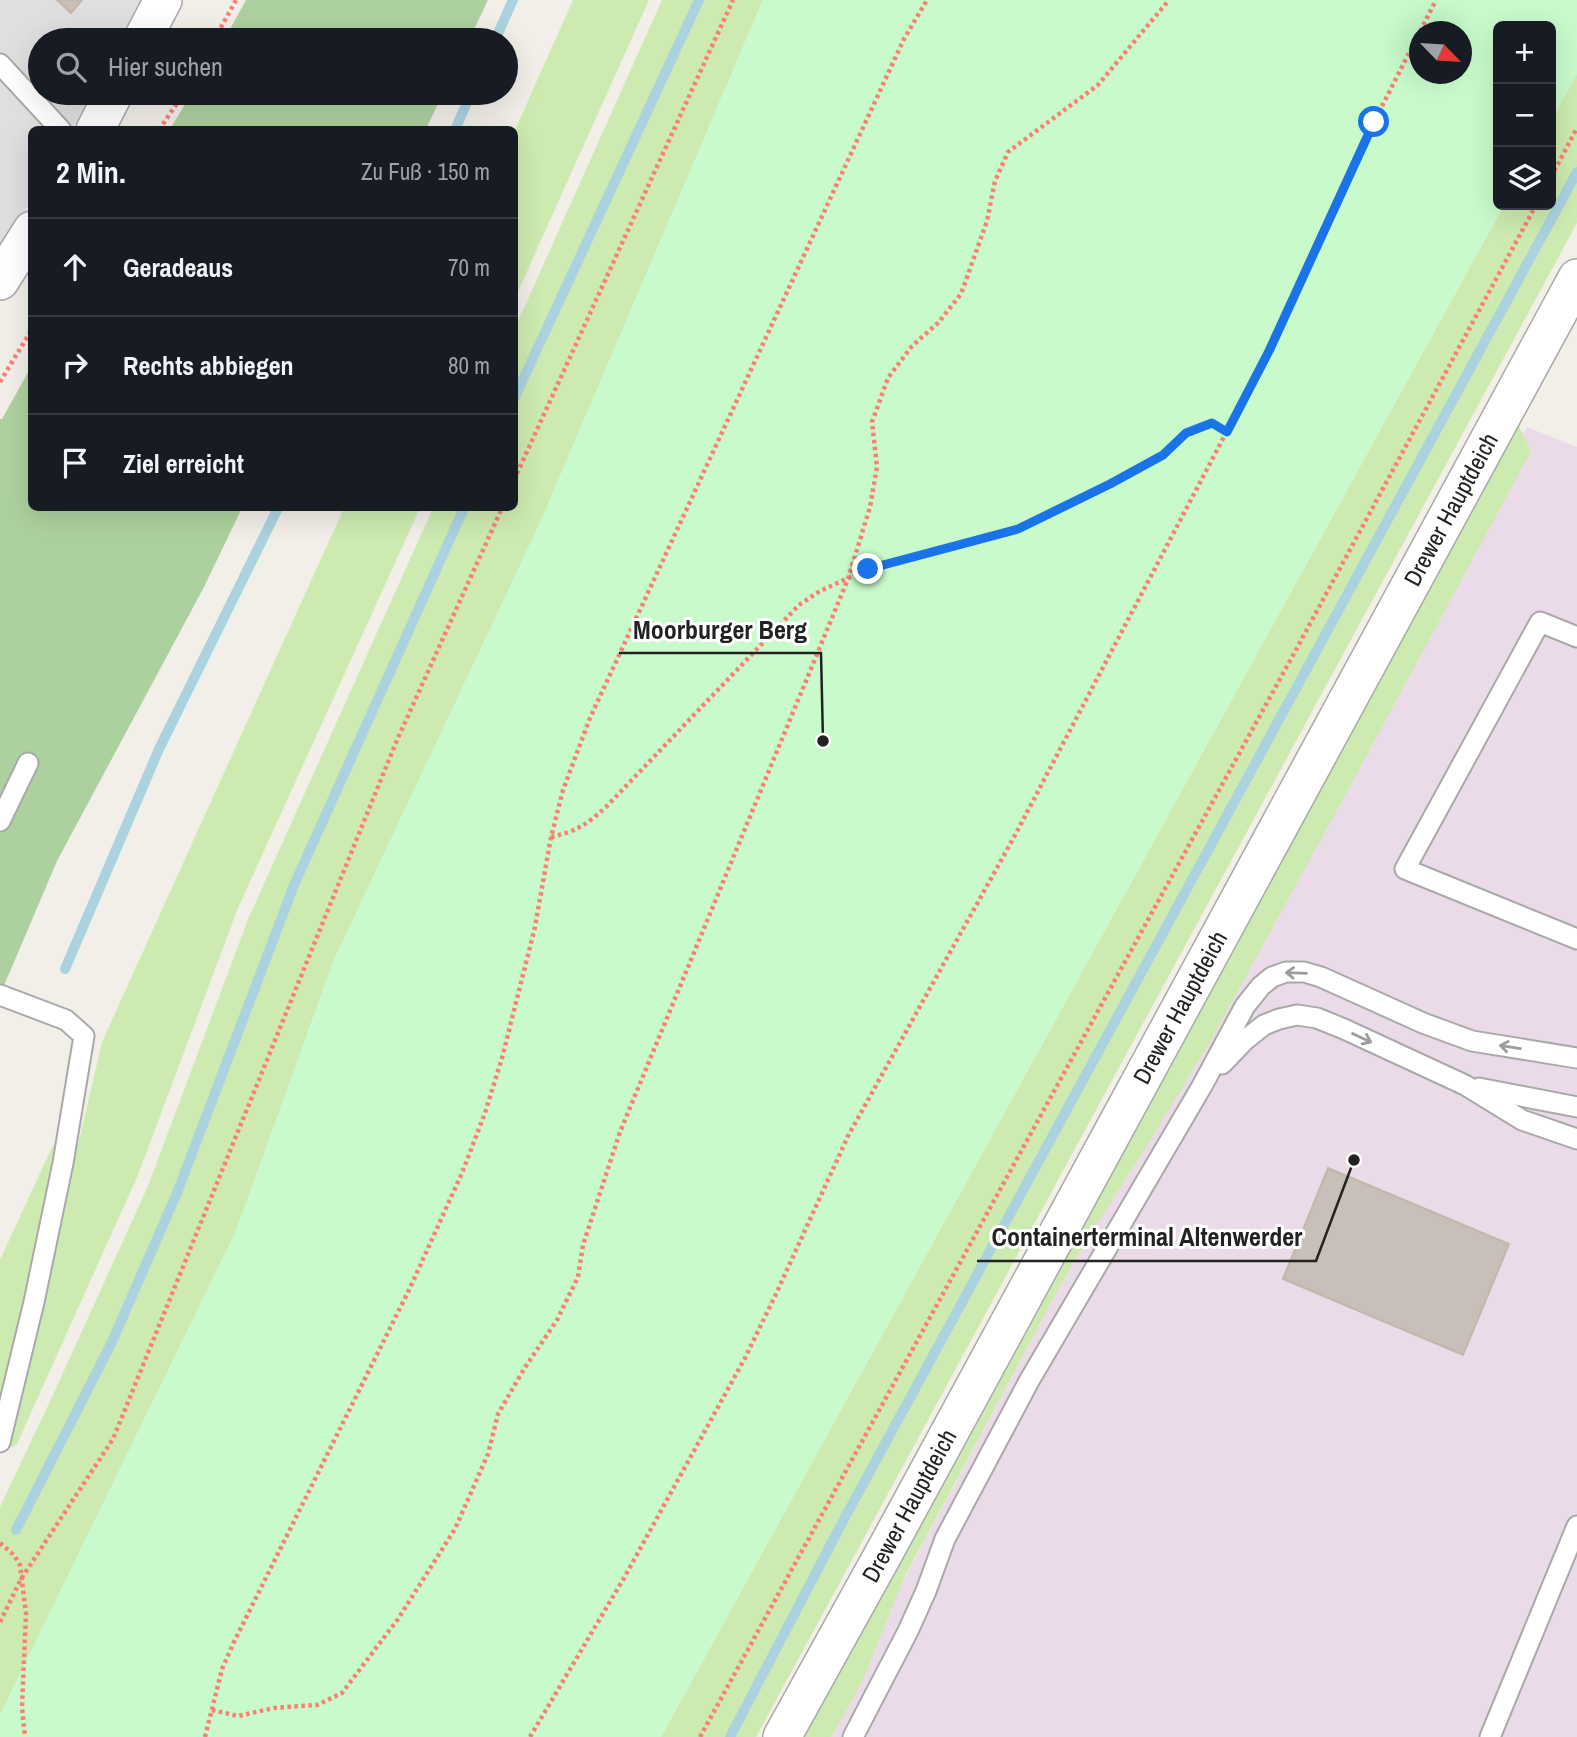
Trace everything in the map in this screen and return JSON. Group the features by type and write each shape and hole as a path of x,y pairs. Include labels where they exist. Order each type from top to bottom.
{"street":[{"path":"148,28 163,0"},
{"path":"97,126 108,105"},
{"path":"0,281 28,236"},
{"name":"Drewer Hauptdeich","path":"782,1737 1577,278"}],"lane":[{"path":"0,64 28,94"},
{"path":"38,105 57,126"},
{"path":"1577,637 1540,622 1405,869 1577,939"},
{"path":"0,821 27,763"},
{"path":"853,1737 908,1631 945,1539 1029,1381 1202,1086 1245,1006 1261,986 1272,977 1286,972 1304,972 1472,1041 1577,1058"},
{"path":"0,995 66,1020 84,1035 63,1163 34,1302 0,1442"},
{"path":"1202,1086 1238,1046 1264,1025 1297,1015 1317,1018 1344,1029 1465,1085 1522,1120 1577,1139"},
{"path":"1465,1085 1577,1107"},
{"path":"1490,1737 1577,1526"}],"path":[{"path":"221,28 236,0"},
{"path":"518,471 733,0"},
{"path":"205,1737 222,1669 234,1642 410,1288 462,1173 485,1113 502,1058 535,927 551,837 564,790 590,718 904,39 927,0"},
{"path":"212,1710 238,1717 274,1708 317,1705 342,1693 398,1619 455,1529 488,1454 498,1414 557,1320 578,1278 583,1245 620,1132 848,579 870,507 877,467 872,422 888,377 912,346 938,323 961,294 987,222 995,181 1008,152 1097,85 1169,0"},
{"path":"530,1737 624,1578 739,1369 848,1136 1013,839 1269,351 1374,122 1436,0"},
{"path":"162,126 176,105"},
{"path":"1556,168 1577,128"},
{"path":"700,1737 1291,659 1533,210"},
{"path":"0,382 28,336"},
{"path":"551,837 572,832 589,823 799,605 820,591 868,569 1018,529 1070,505 1163,455 1186,433 1212,423 1227,432"},
{"path":"0,1622 21,1579 113,1439 397,740 501,511"},
{"path":"0,1543 14,1555 20,1565 26,1615 22,1707 25,1737"}],"shaded area":[{"path":"0,0 141,0 126,28 28,28 28,105 85,105 74,126 28,126 28,205 0,255"},
{"path":"1527,427 1577,447 1577,1737 820,1737 1056,1294 1176,1081"}],"green space":[{"path":"246,0 488,0 475,28 231,28"},
{"path":"573,0 649,0 518,291 517,126"},
{"path":"662,0 763,0 541,521 334,960 236,1231 0,1715 0,1507 148,1186 249,917 432,511 518,511 518,321"},
{"path":"763,0 1577,0 1577,74 1556,112 1556,21 1493,21 1493,210 1501,210 661,1737 0,1737 0,1715 236,1231 334,960 541,521"},
{"path":"1577,74 1577,223 756,1737 661,1737 1501,210 1556,210 1556,112"},
{"path":"185,105 437,105 427,126 172,126"},
{"path":"28,372 28,511 241,511 204,587 57,861 0,995 0,419"},
{"path":"1514,416 1531,451 1348,790 1208,1045 1087,1239 1056,1294 904,1578 862,1682 831,1737 795,1737"},
{"path":"343,511 419,511 238,908 138,1175 17,1444 12,1447 9,1444 10,1438 102,1042"},
{"path":"54,1145 58,1149 58,1157 0,1410 0,1260"}],"building":[{"path":"57,0 82,0 71,13"},
{"path":"1328,1168 1509,1244 1463,1355 1283,1279"}],"waterway":[{"path":"500,28 513,0"},
{"path":"518,390 699,0"},
{"path":"457,126 466,105"},
{"path":"730,1737 843,1521 1577,172"},
{"path":"65,969 159,749 277,511"},
{"path":"16,1530 111,1344 177,1193 294,885 463,511"}],"place":[{"name":"Moorburger Berg","path":"823,741"},
{"name":"Containerterminal Altenwerder","path":"1354,1160"}],"route":[{"path":"868,569 1018,529 1070,505 1163,455 1186,433 1212,423 1227,432 1318,248 1374,122"}]}
